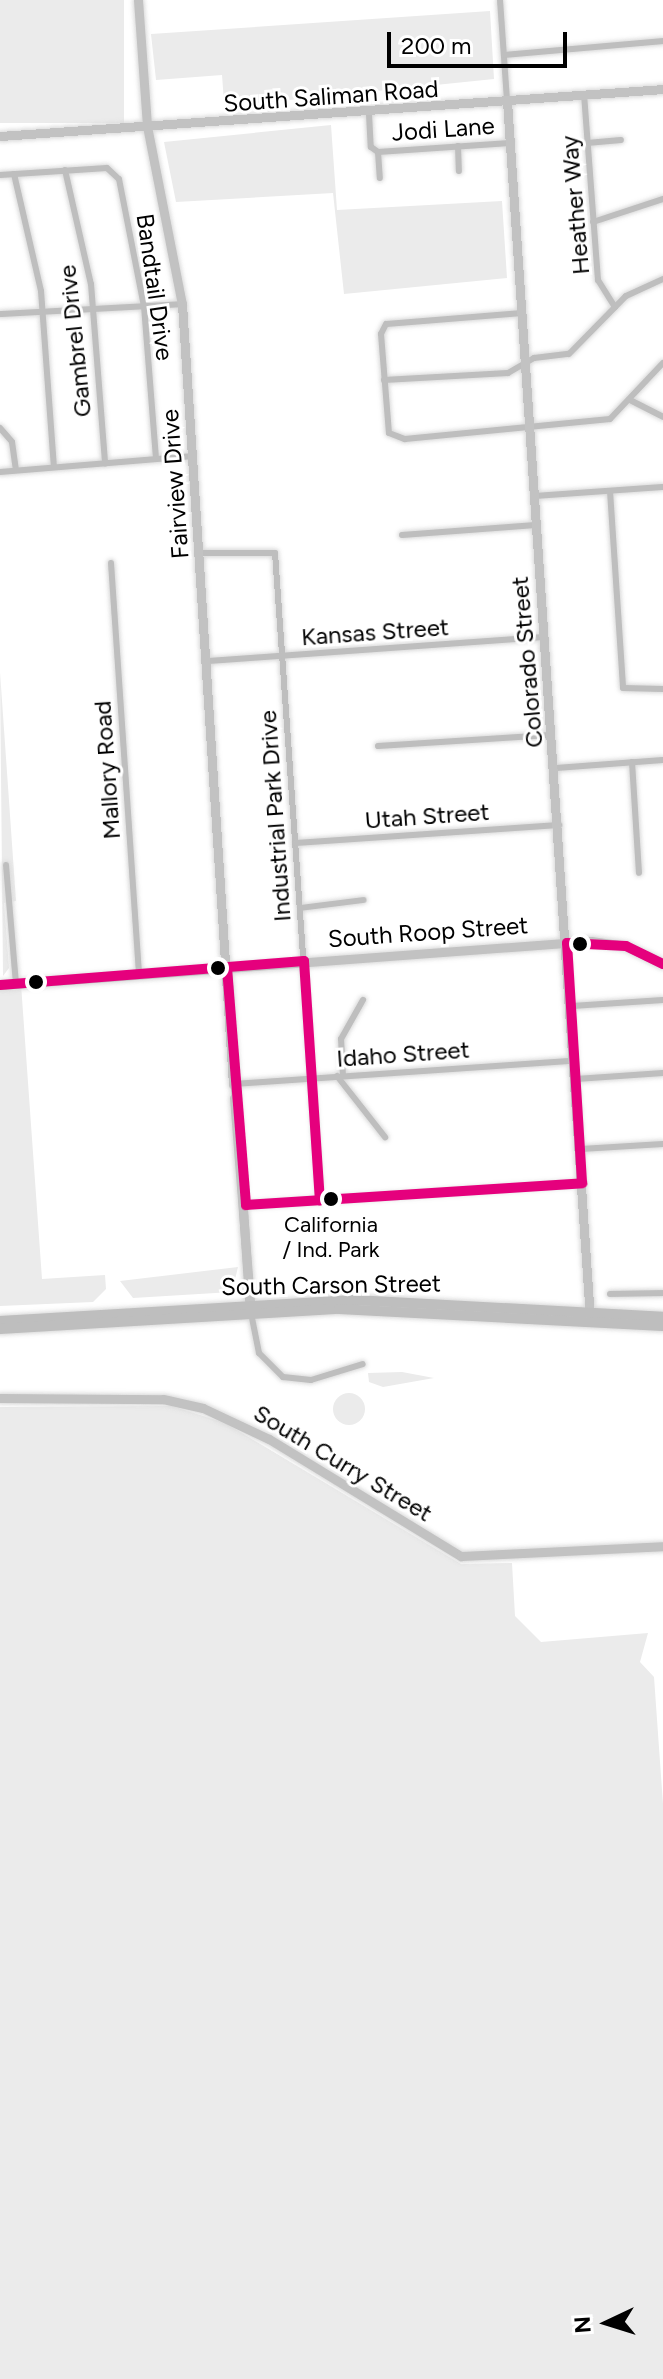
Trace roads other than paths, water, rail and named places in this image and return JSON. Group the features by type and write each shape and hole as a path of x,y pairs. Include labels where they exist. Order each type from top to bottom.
{"main road":[{"name":"South Carson Street","path":"0,1329 250,1306 663,1317"},
{"name":"South Carson Street","path":"0,1319 115,1317"},
{"name":"South Carson Street","path":"590,1317 663,1326"}],"street":[{"name":"Fairview Drive","path":"138,0 147,126 182,304 250,1306"},
{"name":"Colorado Street","path":"500,0 544,637 554,735 590,1317"},
{"path":"504,55 663,41"},
{"name":"South Saliman Road","path":"0,136 369,114 663,89"},
{"name":"Heather Way","path":"584,94 598,280 615,307"},
{"name":"Jodi Lane","path":"369,114 371,147 378,152 510,143"},
{"path":"587,143 621,140"},
{"path":"458,146 459,171"},
{"name":"Jodi Lane","path":"378,152 380,178"},
{"name":"Bandtail Drive","path":"0,175 107,168 119,179 144,306 156,459"},
{"name":"Gambrel Drive","path":"65,170 93,308 105,463"},
{"path":"14,174 43,311 54,467"},
{"path":"593,222 663,199"},
{"path":"384,380 508,373 525,364 575,351 615,307 663,279"},
{"path":"0,314 182,304"},
{"path":"522,313 386,324 384,380 394,437 529,430 610,419 663,363"},
{"path":"630,400 663,417"},
{"path":"0,428 12,442 16,470"},
{"path":"0,472 193,456"},
{"path":"534,496 663,487"},
{"path":"610,491 625,691 663,689"},
{"path":"402,535 536,525"},
{"name":"Industrial Park Drive","path":"201,553 275,553 320,1200"},
{"name":"Mallory Road","path":"111,563 139,975"},
{"name":"Kansas Street","path":"208,661 544,637"},
{"path":"378,746 554,735"},
{"path":"556,768 663,760"},
{"path":"632,762 639,873"},
{"name":"Utah Street","path":"295,843 560,825"},
{"path":"6,865 16,985"},
{"path":"300,908 363,900"},
{"name":"South Roop Street","path":"0,985 567,943 626,946 663,964"},
{"path":"363,1000 342,1035 340,1076 385,1137"},
{"path":"572,1006 663,1000"},
{"name":"Idaho Street","path":"233,1084 575,1060"},
{"path":"576,1079 663,1073"},
{"name":"Fairview Drive","path":"234,1098 246,1205 250,1306"},
{"path":"581,1149 663,1144"},
{"path":"246,1205 582,1183"},
{"path":"610,1294 663,1293"},
{"path":"250,1306 262,1359 288,1379 311,1380 363,1364"},
{"name":"South Curry Street","path":"0,1398 163,1399 203,1408 269,1439 461,1556 663,1546"}],"place":[{"name":"California / Ind. Park","path":"331,1199"}]}
